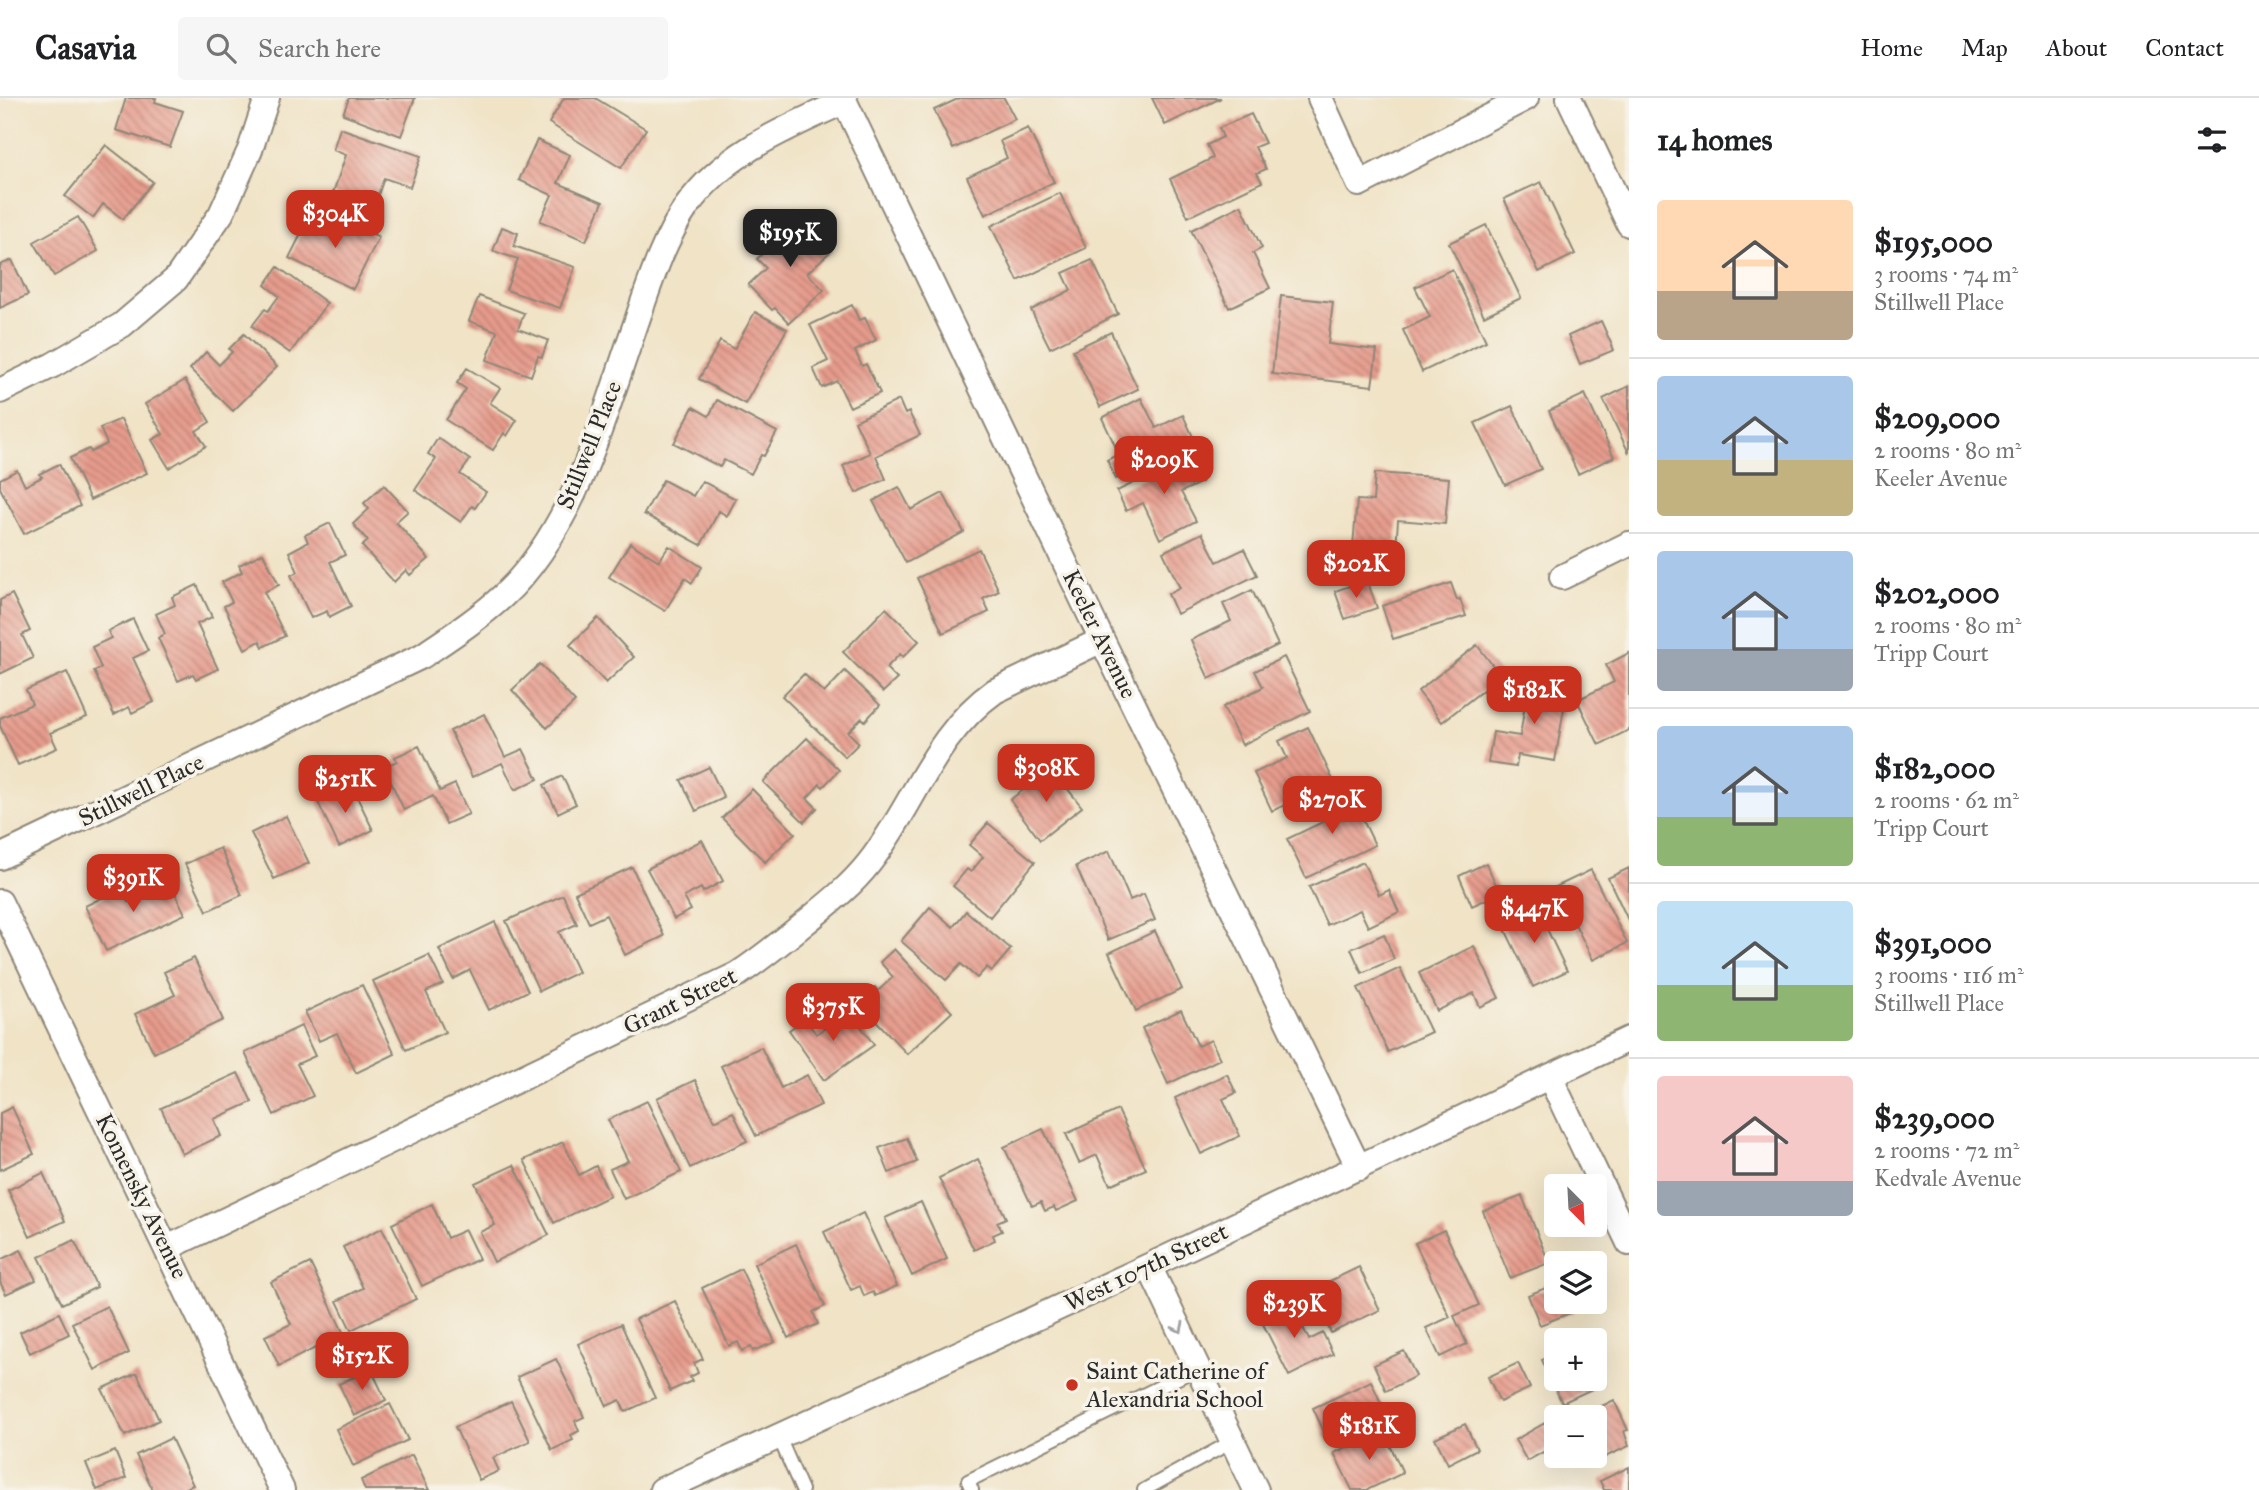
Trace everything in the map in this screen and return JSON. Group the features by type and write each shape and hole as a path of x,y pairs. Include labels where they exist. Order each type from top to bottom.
{"street":[{"path":"0,391 53,365 122,325 176,279 221,214 250,150 267,98"},
{"path":"1320,98 1359,184 1526,98"},
{"path":"1569,98 1629,224"},
{"name":"Keeler Avenue","path":"844,100 1359,1168"},
{"name":"Stillwell Place","path":"0,858 422,656 469,624 504,595 535,559 583,472 664,245 688,204 717,173 750,148 844,100"},
{"path":"1562,576 1629,544"},
{"name":"Grant Street","path":"167,1248 738,974 759,961 844,891 869,864 890,834 940,748 981,702 995,691 1102,639"},
{"name":"Komensky Avenue","path":"0,902 282,1490"},
{"name":"West 107th Street","path":"662,1490 1149,1266 1629,1039"},
{"path":"1550,1077 1629,1243"},
{"path":"1149,1266 1256,1490"}],"lane":[{"path":"972,1490 968,1481 1198,1368"},
{"path":"779,1435 803,1490"},
{"path":"1144,1490 1233,1441"}],"building":[{"path":"126,98 156,98 155,102 183,111 170,147 116,130"},
{"path":"349,98 415,98 401,136 343,114"},
{"path":"564,98 595,98 646,129 621,168 549,123"},
{"path":"960,98 1004,98 1015,119 953,149 934,110"},
{"path":"1152,98 1221,98 1165,125"},
{"path":"1251,114 1265,143 1255,147 1266,169 1257,173 1262,182 1188,217 1170,179 1213,158 1207,145 1223,137 1219,128"},
{"path":"340,128 421,156 410,187 384,178 374,207 333,193 346,155 333,150"},
{"path":"1028,128 1054,182 985,215 967,177 1007,158 1000,141"},
{"path":"537,140 570,155 558,183 603,202 586,241 540,221 552,195 519,180"},
{"path":"106,145 153,182 123,219 103,204 93,218 65,196"},
{"path":"1541,182 1575,254 1539,272 1504,199"},
{"path":"1060,193 1086,248 1018,281 991,226"},
{"path":"1241,205 1262,248 1253,253 1270,288 1229,308 1191,230"},
{"path":"794,214 831,251 807,273 824,290 789,323 748,285 766,268 757,259 770,246 766,241"},
{"path":"310,216 339,230 344,220 379,237 353,289 289,258"},
{"path":"78,217 98,251 54,276 34,242"},
{"path":"1486,225 1521,298 1484,316 1449,243"},
{"path":"502,227 518,233 514,246 575,267 560,308 506,290 518,259 493,251"},
{"path":"12,260 28,295 0,308 0,265"},
{"path":"1092,260 1118,314 1050,348 1031,310 1071,290 1063,273"},
{"path":"278,267 327,303 290,353 252,326 279,296 265,285"},
{"path":"1452,269 1486,341 1422,372 1403,330 1430,317 1415,287"},
{"path":"479,296 524,313 518,329 548,340 542,357 538,356 531,376 487,360 497,331 469,321"},
{"path":"1281,296 1333,302 1328,344 1377,350 1372,386 1272,374"},
{"path":"852,305 859,320 865,318 876,340 855,351 862,366 866,364 880,393 850,407 837,381 822,388 813,368 828,361 810,325"},
{"path":"755,312 787,329 745,404 699,379 720,341 734,349"},
{"path":"1601,321 1614,350 1580,364 1568,336"},
{"path":"1111,332 1138,389 1100,407 1073,350"},
{"path":"244,334 277,367 233,411 190,369 206,352 219,365 232,352 229,349"},
{"path":"467,368 500,388 490,403 517,420 507,436 504,433 493,450 446,420 466,389 457,383"},
{"path":"185,380 210,422 196,431 206,446 169,468 152,440 163,434 145,404"},
{"path":"1629,386 1629,453 1603,399"},
{"path":"1585,394 1614,457 1578,474 1549,411"},
{"path":"1141,398 1156,428 1183,415 1195,441 1116,479 1107,460 1119,454 1102,418"},
{"path":"717,400 777,432 751,474 724,460 720,467 674,443 693,407 709,416"},
{"path":"899,400 905,414 909,412 920,435 876,456 886,479 856,493 843,466 870,453 855,421"},
{"path":"1512,406 1541,469 1505,485 1475,423"},
{"path":"121,419 147,473 90,500 70,458 107,444 100,428"},
{"path":"438,438 470,460 460,474 486,492 461,522 415,490 436,459 428,454"},
{"path":"1189,456 1202,482 1181,492 1196,521 1160,539 1143,503 1126,511 1117,491"},
{"path":"59,464 80,506 24,534 0,488 0,479 17,470 25,486 42,477 39,474"},
{"path":"1375,473 1449,478 1445,524 1398,520 1396,549 1353,546 1357,500 1373,501"},
{"path":"663,480 693,496 702,481 736,499 727,516 719,511 701,545 644,514"},
{"path":"384,485 408,511 396,522 429,559 410,575 406,570 394,582 362,546 368,541 353,524 369,509 364,503"},
{"path":"899,487 911,510 943,493 964,532 906,563 873,501"},
{"path":"330,523 345,555 330,562 351,606 329,617 327,611 311,618 291,575 298,572 289,552 308,542 305,535"},
{"path":"1202,533 1217,562 1244,549 1257,575 1177,614 1168,594 1180,588 1163,552"},
{"path":"630,543 659,561 669,546 702,567 692,583 685,578 665,611 609,577"},
{"path":"979,549 999,591 983,599 989,612 943,633 917,578"},
{"path":"263,553 279,585 264,592 285,636 263,647 260,641 245,649 224,606 232,602 222,582 242,572 239,565"},
{"path":"1367,580 1377,608 1345,619 1335,591"},
{"path":"1451,583 1466,616 1393,639 1382,606"},
{"path":"197,585 212,617 197,624 218,669 196,679 193,674 178,681 158,638 165,634 156,614 175,605 172,597"},
{"path":"1252,590 1278,645 1209,679 1191,640 1231,621 1223,604"},
{"path":"12,594 30,631 22,635 33,658 0,674 0,600"},
{"path":"886,608 919,641 903,657 900,654 886,668 897,679 883,692 843,652"},
{"path":"598,618 634,657 606,683 570,645"},
{"path":"133,619 148,651 133,658 154,702 132,713 129,707 114,715 94,671 101,668 92,647 111,638 108,631"},
{"path":"1477,645 1501,676 1442,722 1418,691"},
{"path":"1629,653 1629,730 1599,745 1577,700 1614,682 1606,665"},
{"path":"1284,657 1310,711 1242,745 1223,707 1263,687 1255,671"},
{"path":"540,664 575,702 547,728 512,690"},
{"path":"845,671 880,705 865,721 862,718 848,732 859,743 845,757 782,696 804,674 824,693"},
{"path":"67,672 87,717 50,733 57,748 18,765 0,726 0,718 32,704 26,690"},
{"path":"1529,679 1568,685 1555,761 1518,755 1516,767 1488,763 1493,732 1520,736"},
{"path":"484,714 505,757 523,749 538,779 515,790 502,763 472,777 450,731"},
{"path":"1308,727 1334,782 1272,811 1254,773 1287,758 1279,741"},
{"path":"807,738 839,770 823,787 820,784 807,798 817,808 804,822 763,782"},
{"path":"419,746 440,791 455,784 469,814 446,824 433,796 404,810 384,767 397,761 395,757"},
{"path":"709,767 724,798 696,811 681,780"},
{"path":"1051,768 1082,807 1040,840 1010,800"},
{"path":"562,776 576,804 558,813 544,785"},
{"path":"351,784 373,830 339,847 317,800"},
{"path":"752,789 795,833 765,862 722,818"},
{"path":"1348,789 1375,845 1306,878 1287,839 1327,820 1319,803"},
{"path":"286,816 309,863 274,879 251,833"},
{"path":"988,823 1035,862 990,917 953,886 967,869 971,872 983,857 969,845"},
{"path":"702,840 723,881 703,892 701,888 684,897 691,910 674,919 647,869"},
{"path":"220,848 242,895 207,911 185,864"},
{"path":"1109,851 1130,900 1144,894 1155,920 1108,940 1076,866"},
{"path":"1363,862 1379,895 1389,890 1399,912 1368,927 1360,910 1327,925 1309,887"},
{"path":"1486,863 1500,893 1472,906 1459,876"},
{"path":"632,867 664,936 625,955 606,915 589,923 575,893"},
{"path":"1629,868 1629,922 1608,878"},
{"path":"1591,870 1627,943 1593,960 1572,918 1558,924 1543,893"},
{"path":"170,882 185,914 106,951 85,906 122,888 128,902"},
{"path":"563,895 577,924 559,932 578,972 539,991 506,921"},
{"path":"1534,902 1567,971 1533,987 1500,919"},
{"path":"930,907 953,927 966,911 1011,949 992,971 987,967 977,978 961,964 946,980 901,941"},
{"path":"495,922 528,991 489,1010 470,970 453,979 439,949"},
{"path":"1155,931 1182,989 1136,1011 1109,953"},
{"path":"1384,934 1394,959 1362,973 1351,949"},
{"path":"1474,946 1499,998 1480,1007 1474,993 1437,1011 1419,973"},
{"path":"894,949 952,1012 907,1054 859,1002 875,987 878,991 893,977 880,962"},
{"path":"429,955 443,984 426,992 445,1032 406,1050 373,981"},
{"path":"194,958 223,1020 154,1053 135,1014 175,995 164,972"},
{"path":"1400,968 1431,1032 1388,1052 1358,988"},
{"path":"362,985 395,1054 356,1073 337,1033 319,1041 305,1012"},
{"path":"847,1007 874,1045 824,1080 789,1030 805,1019 816,1034 831,1024 829,1020"},
{"path":"1181,1010 1198,1046 1211,1040 1220,1059 1168,1084 1142,1028"},
{"path":"301,1026 315,1056 297,1064 313,1096 274,1115 245,1053"},
{"path":"761,1047 781,1088 807,1075 821,1105 756,1136 721,1066"},
{"path":"238,1073 252,1102 214,1119 221,1136 182,1154 161,1108"},
{"path":"1227,1074 1236,1093 1223,1099 1240,1136 1201,1154 1175,1098"},
{"path":"695,1080 715,1121 733,1112 747,1141 690,1168 657,1098"},
{"path":"647,1101 681,1172 624,1199 610,1169 628,1161 608,1120"},
{"path":"12,1107 34,1154 0,1170 0,1113"},
{"path":"1118,1110 1146,1169 1110,1185 1097,1155 1079,1163 1066,1134"},
{"path":"1043,1129 1078,1201 1056,1211 1054,1207 1045,1211 1041,1202 1032,1206 1004,1147"},
{"path":"907,1138 917,1162 889,1173 879,1148"},
{"path":"563,1142 579,1175 596,1166 610,1196 554,1223 524,1160"},
{"path":"978,1159 1006,1218 997,1222 1002,1231 993,1235 995,1240 974,1250 939,1178"},
{"path":"514,1165 549,1235 494,1262 480,1232 495,1225 475,1183"},
{"path":"43,1173 65,1221 30,1237 8,1190"},
{"path":"1522,1196 1544,1251 1544,1265 1510,1278 1483,1211"},
{"path":"921,1202 947,1259 912,1276 885,1218"},
{"path":"432,1204 447,1238 465,1230 479,1259 422,1286 392,1224"},
{"path":"863,1213 897,1286 875,1296 873,1292 864,1296 860,1286 851,1290 824,1232"},
{"path":"382,1228 416,1299 351,1330 337,1301 363,1288 343,1247"},
{"path":"1444,1230 1479,1305 1454,1316 1467,1344 1440,1357 1426,1328 1450,1317 1415,1243"},
{"path":"74,1240 97,1287 62,1304 39,1257"},
{"path":"796,1244 825,1306 813,1312 818,1324 788,1338 754,1264"},
{"path":"21,1250 36,1280 6,1294 0,1282 0,1260"},
{"path":"310,1263 344,1334 279,1366 265,1336 291,1324 271,1282"},
{"path":"1359,1267 1380,1310 1331,1333 1311,1290"},
{"path":"741,1269 775,1342 753,1351 751,1347 742,1351 738,1342 729,1346 702,1288"},
{"path":"1544,1289 1544,1314 1568,1314 1540,1325 1528,1295"},
{"path":"675,1301 703,1359 694,1363 698,1373 690,1377 692,1381 670,1391 636,1319"},
{"path":"1291,1303 1309,1340 1323,1333 1333,1354 1289,1376 1260,1318"},
{"path":"107,1306 129,1353 95,1370 72,1323"},
{"path":"59,1313 69,1334 30,1353 20,1332"},
{"path":"621,1324 655,1398 625,1412 620,1400 607,1406 578,1344"},
{"path":"1404,1351 1416,1376 1386,1391 1374,1365"},
{"path":"556,1359 584,1417 575,1421 579,1431 571,1435 573,1440 552,1450 517,1377"},
{"path":"1518,1363 1530,1388 1500,1402 1488,1377"},
{"path":"371,1369 386,1400 354,1416 339,1384"},
{"path":"137,1373 159,1420 125,1436 102,1389"},
{"path":"1371,1381 1387,1416 1329,1443 1313,1408"},
{"path":"1556,1391 1588,1391 1562,1403"},
{"path":"1614,1400 1628,1430 1624,1431 1629,1446 1607,1456 1607,1405 1604,1405"},
{"path":"511,1401 530,1441 493,1458 499,1471 479,1480 455,1427"},
{"path":"390,1404 408,1440 353,1466 336,1429"},
{"path":"1465,1424 1477,1449 1448,1464 1435,1438"},
{"path":"1544,1424 1544,1452 1527,1461 1515,1440"},
{"path":"1383,1430 1403,1473 1367,1490 1352,1490 1334,1453"},
{"path":"171,1438 193,1485 182,1490 153,1490 136,1455"},
{"path":"115,1451 126,1478 97,1490 86,1463"},
{"path":"412,1455 429,1490 365,1490 361,1480"},
{"path":"1629,1467 1629,1490 1604,1490 1600,1481"}],"place":[{"name":"Saint Catherine of Alexandria School","path":"1072,1385"}]}
